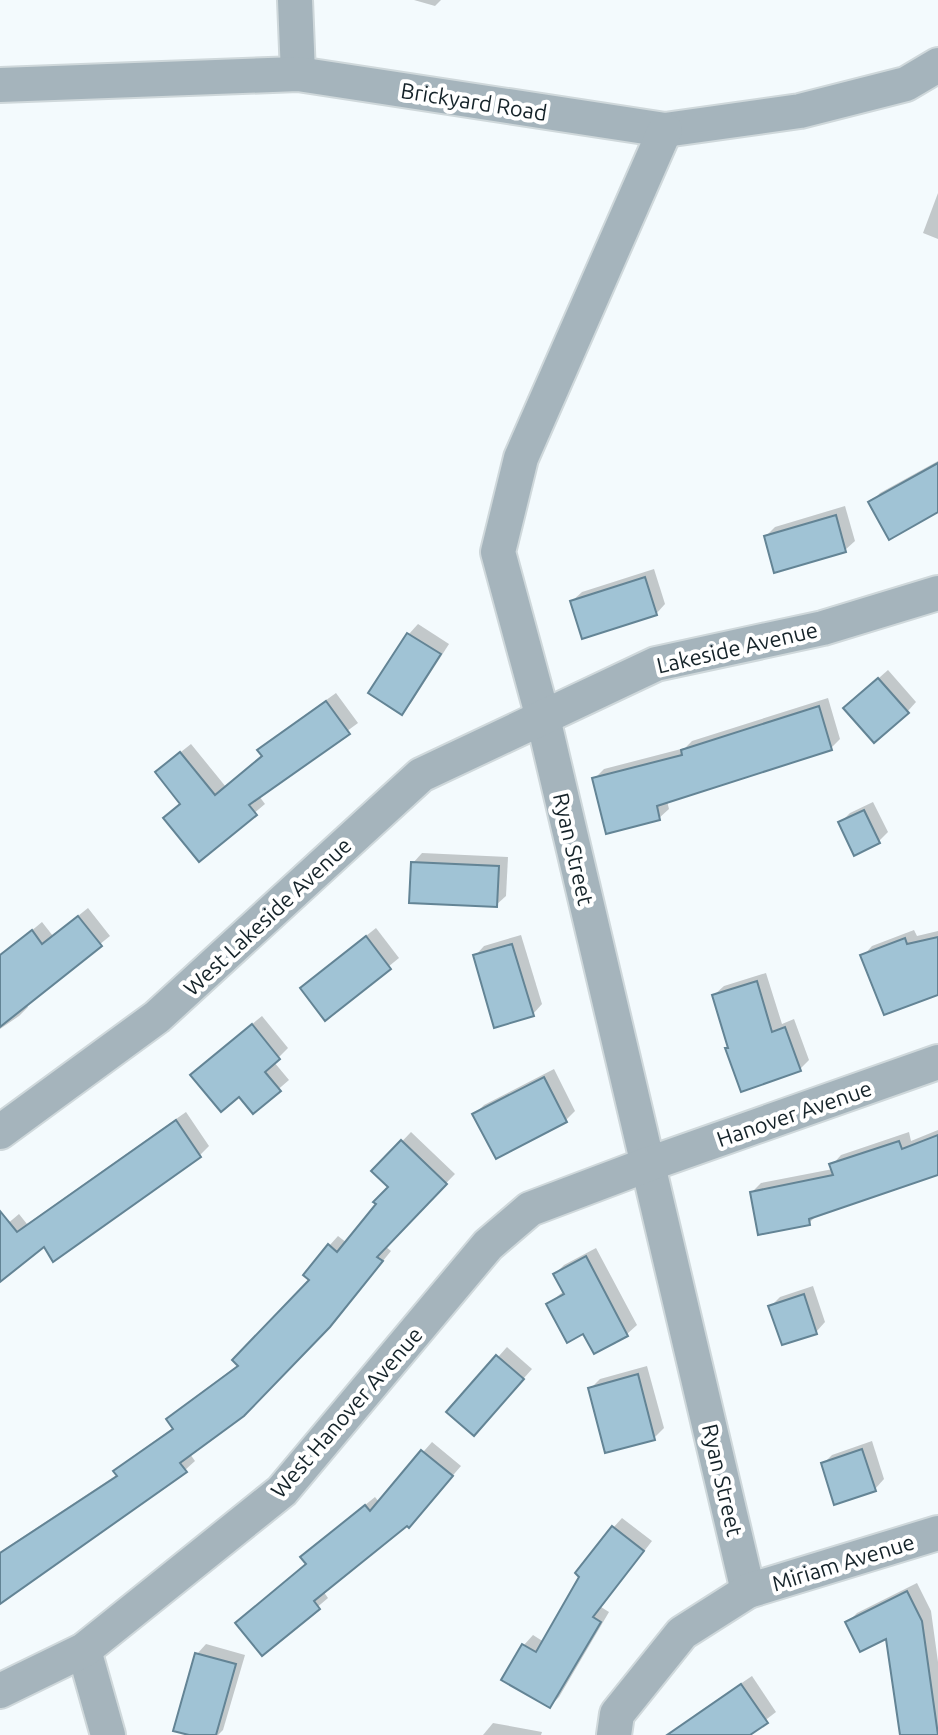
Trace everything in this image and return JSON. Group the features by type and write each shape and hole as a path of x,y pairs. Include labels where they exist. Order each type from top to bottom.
{"street":[{"path":"295,0 298,74"},
{"name":"Brickyard Road","path":"0,85 298,74 665,130 800,111 906,84 938,65"},
{"name":"Ryan Street","path":"665,130 521,458 498,552 543,718 748,1591"},
{"name":"Lakeside Avenue","path":"543,718 656,664 823,628 938,593"},
{"name":"West Lakeside Avenue","path":"0,1132 157,1017 421,775 543,718"},
{"name":"Hanover Avenue","path":"649,1164 938,1062"},
{"name":"West Hanover Avenue","path":"0,1691 84,1650 282,1491 488,1245 530,1209 649,1164"},
{"name":"Miriam Avenue","path":"614,1735 617,1714 682,1633 748,1591 938,1533"},
{"path":"84,1650 108,1735"}],"building":[{"path":"938,463 938,512 889,540 868,502"},
{"path":"836,515 846,552 774,573 764,536"},
{"path":"645,577 657,615 582,639 570,601"},
{"path":"407,633 441,654 402,715 368,693"},
{"path":"878,678 909,713 874,743 843,708"},
{"path":"326,701 350,734 249,805 257,815 199,862 163,818 180,804 155,772 180,752 215,795 262,756 257,750"},
{"path":"819,706 832,750 657,806 660,820 606,834 592,778 682,755 681,750"},
{"path":"864,810 880,843 854,856 838,822"},
{"path":"411,862 499,866 497,907 409,903"},
{"path":"78,916 102,946 0,1027 0,955 32,930 42,944"},
{"path":"366,936 391,969 325,1021 300,988"},
{"path":"938,937 938,995 884,1015 860,955 905,938 907,944"},
{"path":"512,944 534,1016 494,1028 473,955"},
{"path":"757,981 772,1032 785,1027 801,1071 741,1092 725,1048 728,1048 712,995"},
{"path":"252,1024 280,1059 265,1072 281,1091 253,1114 239,1097 221,1112 190,1075"},
{"path":"544,1077 567,1122 496,1159 472,1114"},
{"path":"176,1120 201,1157 53,1262 44,1247 0,1282 0,1211 17,1232"},
{"path":"938,1135 938,1175 809,1219 810,1225 758,1235 750,1192 833,1175 829,1164 899,1141 902,1149"},
{"path":"401,1140 447,1184 377,1257 383,1261 330,1327 244,1416 180,1463 187,1472 0,1604 0,1553 117,1476 113,1471 173,1429 166,1419 238,1366 232,1360 309,1280 303,1275 328,1244 337,1252 376,1204 373,1202 388,1187 371,1171"},
{"path":"586,1256 628,1336 594,1354 583,1334 567,1343 546,1304 564,1294 553,1274"},
{"path":"804,1294 817,1334 782,1345 768,1306"},
{"path":"496,1355 524,1379 474,1436 446,1412"},
{"path":"638,1374 655,1440 605,1453 588,1388"},
{"path":"862,1449 876,1491 834,1505 821,1463"},
{"path":"421,1450 453,1476 409,1528 407,1526 314,1601 320,1609 262,1656 235,1623 306,1564 300,1557 365,1505 370,1511"},
{"path":"612,1526 644,1551 593,1617 601,1622 550,1708 501,1680 522,1644 536,1652 579,1577 575,1573"},
{"path":"907,1591 922,1621 938,1735 900,1735 886,1639 860,1652 845,1622"},
{"path":"195,1653 236,1664 216,1735 189,1735 173,1731"},
{"path":"741,1684 768,1723 750,1735 667,1735"}]}
